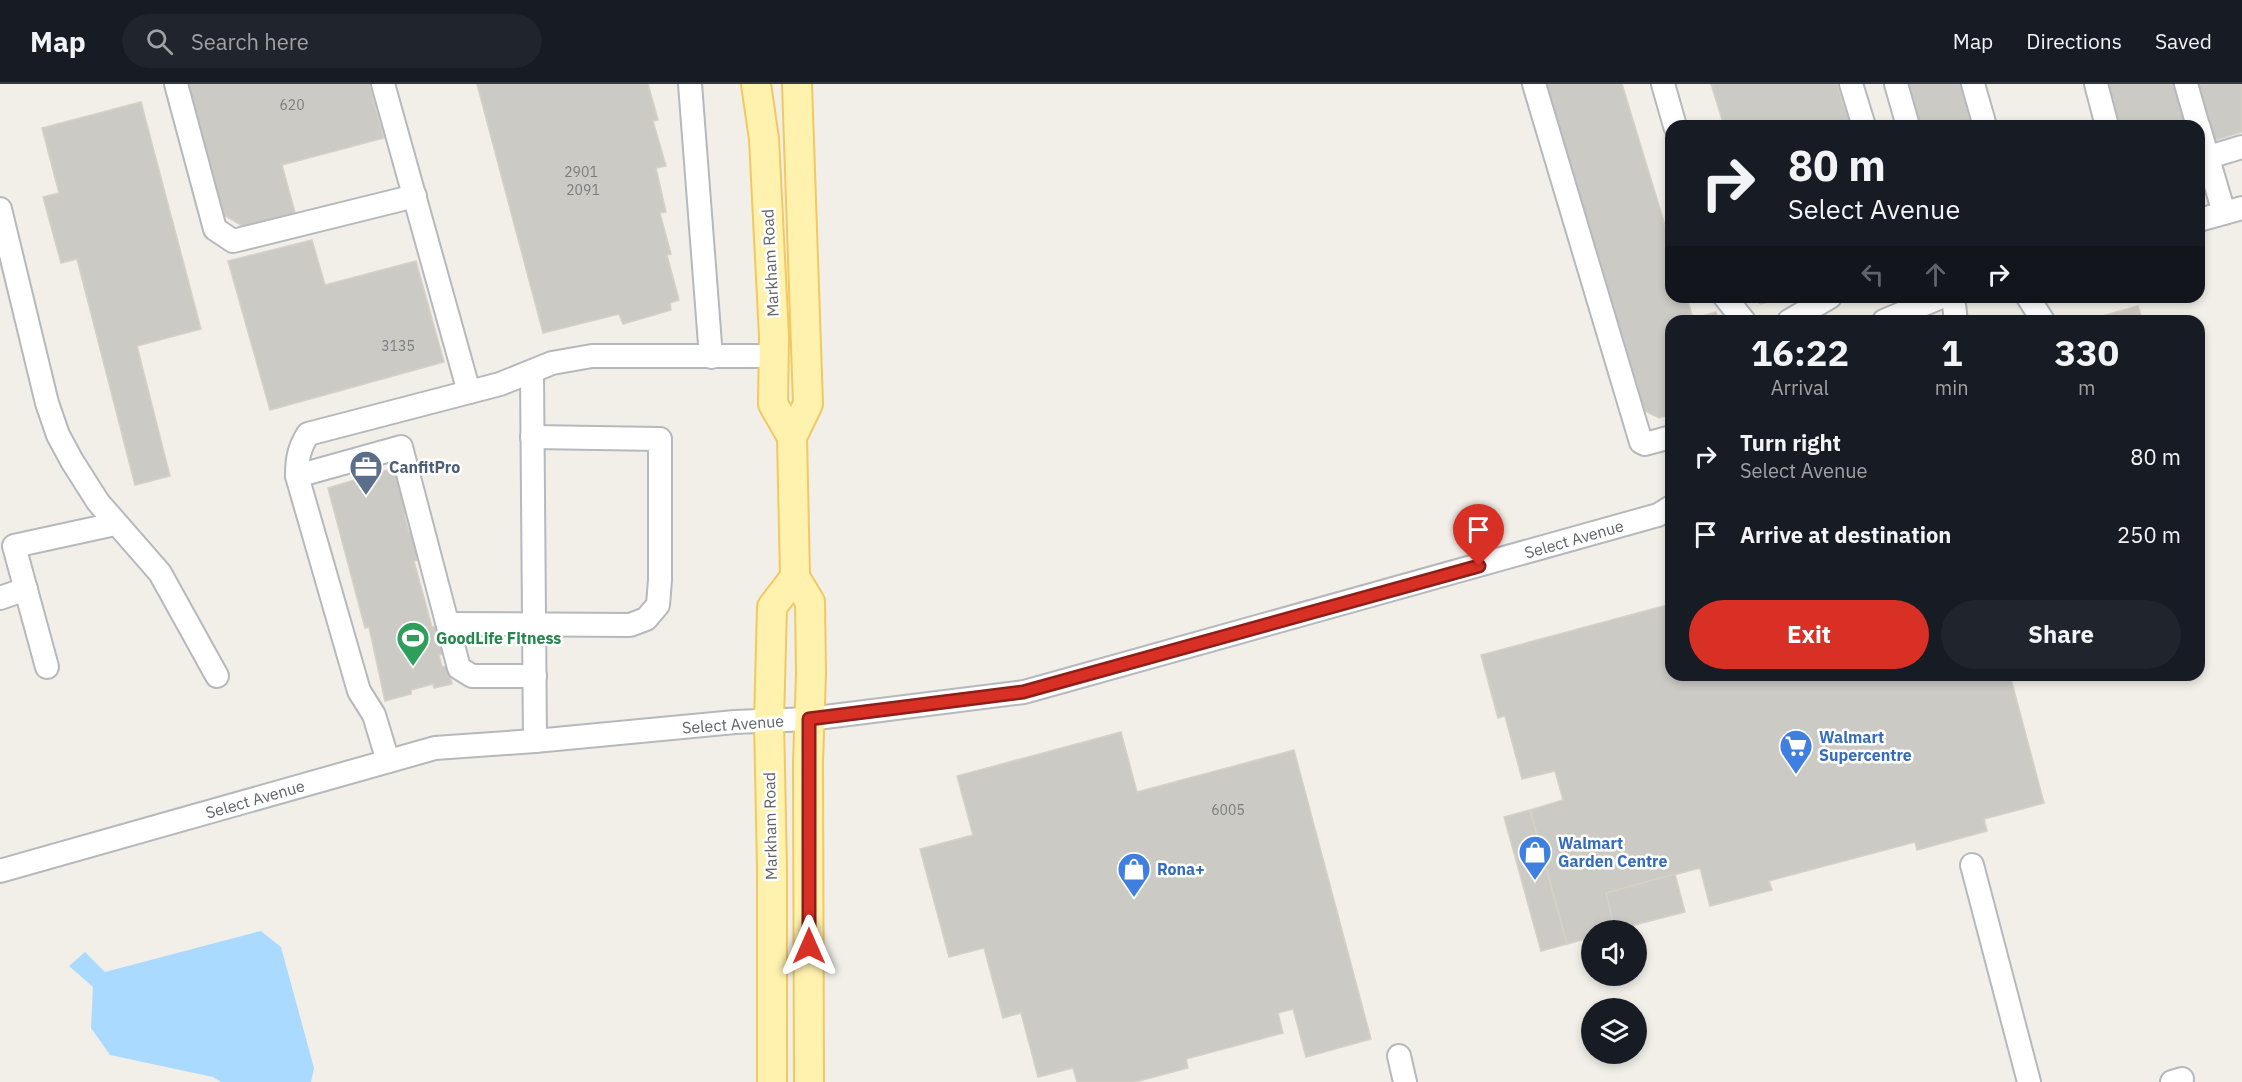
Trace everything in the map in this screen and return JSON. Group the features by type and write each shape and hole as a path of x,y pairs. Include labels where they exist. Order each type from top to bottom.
{"main road":[{"name":"Markham Road","path":"756,84 764,139 774,357 773,404 792,436"},
{"name":"Markham Road","path":"797,84 808,404 792,436 795,577 810,602 809,1082"},
{"name":"Markham Road","path":"772,1082 769,722 772,607 795,577"}],"street":[{"path":"176,84 215,229 233,241 415,196"},
{"path":"383,84 469,392"},
{"path":"690,84 711,357"},
{"path":"1534,84 1641,442 1646,444 1665,439"},
{"path":"1663,84 1673,120"},
{"path":"1851,84 1862,120"},
{"path":"1896,84 1906,120"},
{"path":"1973,84 1982,120"},
{"path":"2096,84 2106,120"},
{"path":"2186,84 2197,120"},
{"path":"2205,158 2242,147"},
{"path":"2205,162 2233,211 2205,218"},
{"path":"0,209 47,403 58,435 87,486 115,524 160,573 217,676"},
{"path":"1730,303 1739,315"},
{"path":"1799,315 1820,303"},
{"path":"1897,315 1922,303"},
{"path":"388,761 374,715 359,691 297,476 297,459 301,445 308,434 500,384 552,363 592,356 774,357"},
{"path":"532,372 535,741"},
{"path":"448,624 630,625 646,619 658,605 660,439 532,437"},
{"path":"297,476 401,447 459,668 472,676 535,676"},
{"name":"Select Avenue","path":"0,871 435,748 735,722 809,719 1023,692 1658,515 1665,511"},
{"path":"47,667 14,546 115,524"},
{"path":"0,598 26,589"},
{"path":"1972,866 2029,1082"},
{"path":"1399,1056 1405,1082"}],"water":[{"path":"261,931 281,947 314,1068 311,1082 221,1082 213,1077 110,1055 91,1028 93,987 69,966 85,952 105,972"}],"building":[{"path":"187,84 369,84 384,138 282,165 296,216 249,230 222,214"},
{"path":"477,84 648,84 658,120 653,121 666,166 656,168 666,212 660,213 671,254 667,255 679,300 670,303 671,310 623,324 619,314 543,333"},
{"path":"1543,84 1622,84 1665,225 1665,303 1689,303 1692,315 1665,315 1665,416 1659,418 1641,409"},
{"path":"1711,84 1837,84 1844,107 1850,113 1848,120 1722,120"},
{"path":"1905,84 1967,84 1977,120 1915,120"},
{"path":"2101,84 2177,84 2187,120 2110,120"},
{"path":"2197,84 2242,84 2242,132 2213,141"},
{"path":"141,102 201,329 137,346 170,476 135,485 77,259 61,263 43,197 59,193 42,128"},
{"path":"312,240 325,285 416,261 444,362 270,410 228,261"},
{"path":"2138,306 2141,315 2106,315"},
{"path":"394,468 406,514 404,514 418,560 414,561 432,627 436,626 443,654 439,655 442,667 447,666 452,684 434,688 433,684 411,690 411,694 385,701 369,627 365,628 328,488"},
{"name":"Walmart Supercentre","path":"1665,606 1665,681 2012,681 2044,803 1984,819 1987,831 1917,850 1915,842 1769,881 1772,890 1710,906 1700,868 1606,893 1613,920 1581,920 1581,940 1567,944 1530,810 1563,800 1555,771 1522,779 1505,716 1498,718 1481,655"},
{"name":"Rona+","path":"1121,732 1137,792 1294,750 1371,1039 1306,1057 1293,1009 1278,1013 1283,1033 1186,1059 1188,1068 1135,1082 1077,1082 1073,1068 1038,1077 1021,1013 1003,1018 984,948 949,957 920,849 973,835 957,776"},
{"name":"Walmart Garden Centre","path":"1530,810 1567,944 1541,951 1504,817"},
{"name":"Walmart Garden Centre","path":"1675,874 1685,912 1647,922 1613,920 1606,893"}],"place":[{"name":"CanfitPro","path":"366,496"},
{"name":"GoodLife Fitness","path":"413,667"},
{"name":"Walmart Supercentre","path":"1796,775"},
{"name":"Walmart Garden Centre","path":"1535,881"},
{"name":"Rona+","path":"1134,898"}],"route":[{"path":"809,946 809,719 1023,692 1479,566"}]}
